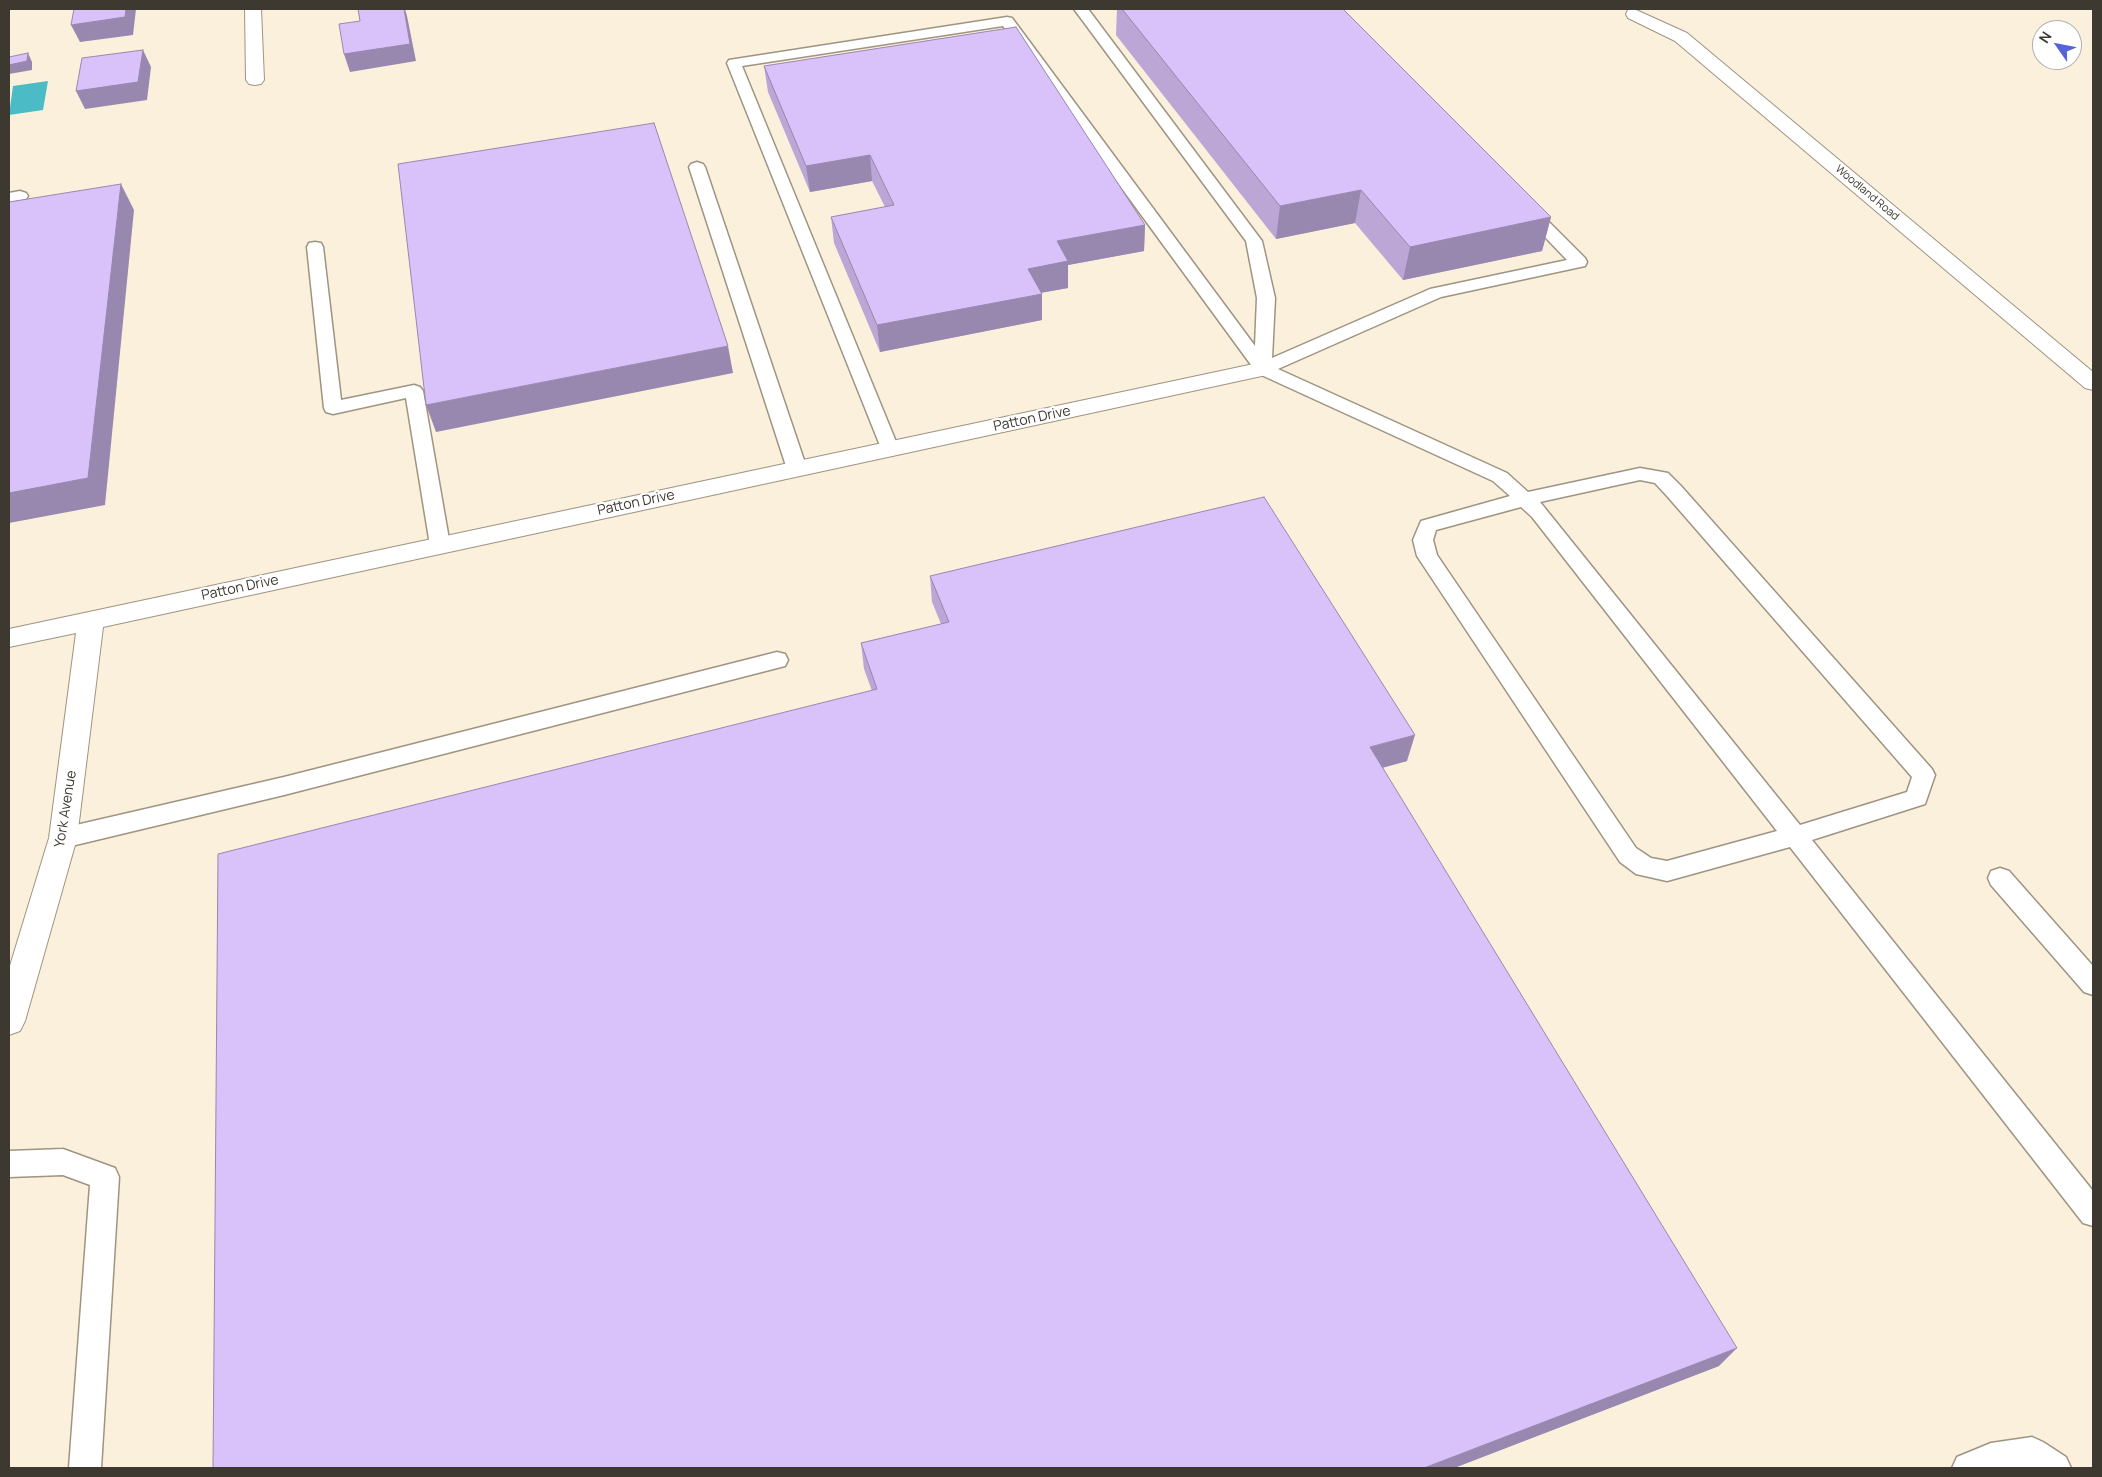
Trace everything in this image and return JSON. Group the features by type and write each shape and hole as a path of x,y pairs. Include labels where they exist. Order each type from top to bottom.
{"street":[{"path":"253,9 255,80"},
{"name":"Woodland Road","path":"1634,14 1681,37 2093,384"},
{"name":"Patton Drive","path":"9,638 1263,369"},
{"name":"York Avenue","path":"9,1021 63,838 91,620"}],"lane":[{"path":"1081,9 1254,241 1266,298 1263,369"},
{"path":"890,449 734,63 1007,21 1263,369 1500,478 1539,512 2093,1213"},
{"path":"697,167 798,469"},
{"path":"1263,369 1436,293 1579,262 1517,198"},
{"path":"315,247 333,408 414,391 440,545"},
{"path":"1640,474 1661,478 1924,775 1917,798 1795,836 1667,871 1645,867 1628,855 1427,556 1423,540 1428,526 1524,499 1640,474"},
{"path":"63,838 284,786 777,660"},
{"path":"2000,878 2093,984"},
{"path":"9,1164 63,1162 105,1177 85,1468"},
{"path":"1968,1468 1991,1459 2032,1453 2055,1468"}],"water":[{"path":"48,81 43,110 9,115 13,86"}],"building":[{"path":"74,9 126,9 125,17 71,25"},
{"path":"358,9 404,9 410,44 344,54 339,24 360,21"},
{"path":"1122,9 1343,9 1551,217 1410,247 1361,190 1280,206"},
{"path":"1016,27 1145,225 1057,241 1068,261 1028,269 1042,294 877,325 831,217 894,205 870,155 806,166 764,66"},
{"path":"143,50 138,82 76,91 82,58"},
{"path":"28,53 27,61 9,65 9,57"},
{"path":"654,123 728,346 426,405 398,164"},
{"path":"121,184 88,478 9,493 9,202"},
{"path":"1264,497 1415,735 1370,747 1737,1348 1424,1468 213,1468 218,854 877,689 861,643 949,622 930,576"}]}
